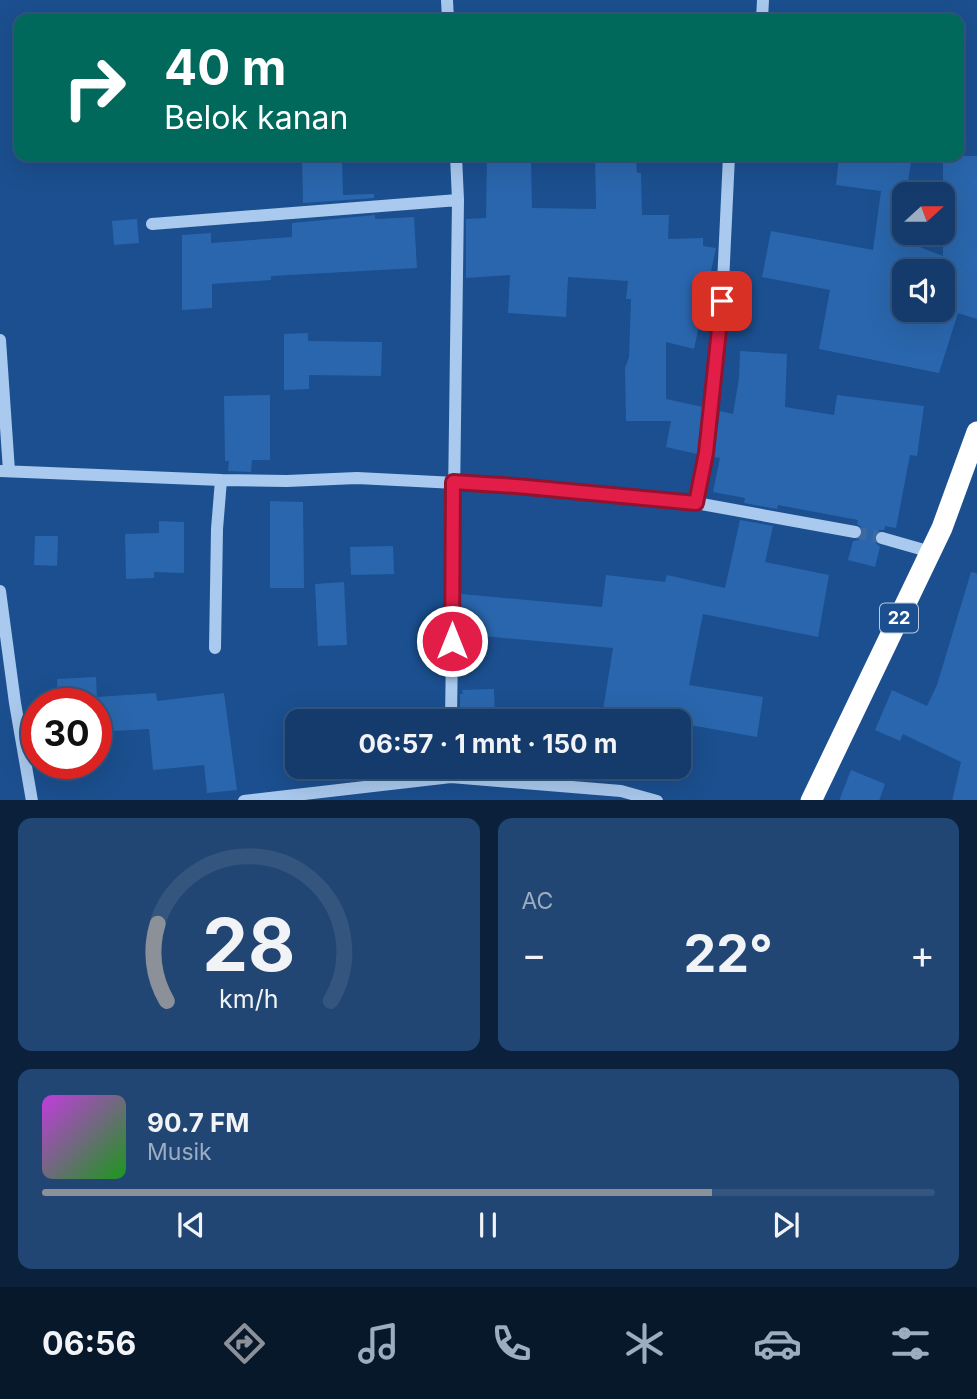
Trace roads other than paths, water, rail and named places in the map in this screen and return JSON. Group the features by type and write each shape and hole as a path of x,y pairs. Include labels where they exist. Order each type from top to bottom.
{"highway":[{"name":"22","path":"811,800 942,528 977,432"}],"street":[{"path":"452,709 456,161"},
{"path":"696,503 706,453 721,325 729,161"},
{"path":"152,224 458,200"},
{"path":"0,340 5,471 221,480 358,478 516,486 696,503 855,532"},
{"path":"215,648 221,480"},
{"path":"882,538 931,552"},
{"path":"0,591 15,703 32,800"},
{"path":"244,800 399,779"},
{"path":"514,779 621,791 657,800"}],"tunnel":[{"path":"855,532 882,538"}]}
